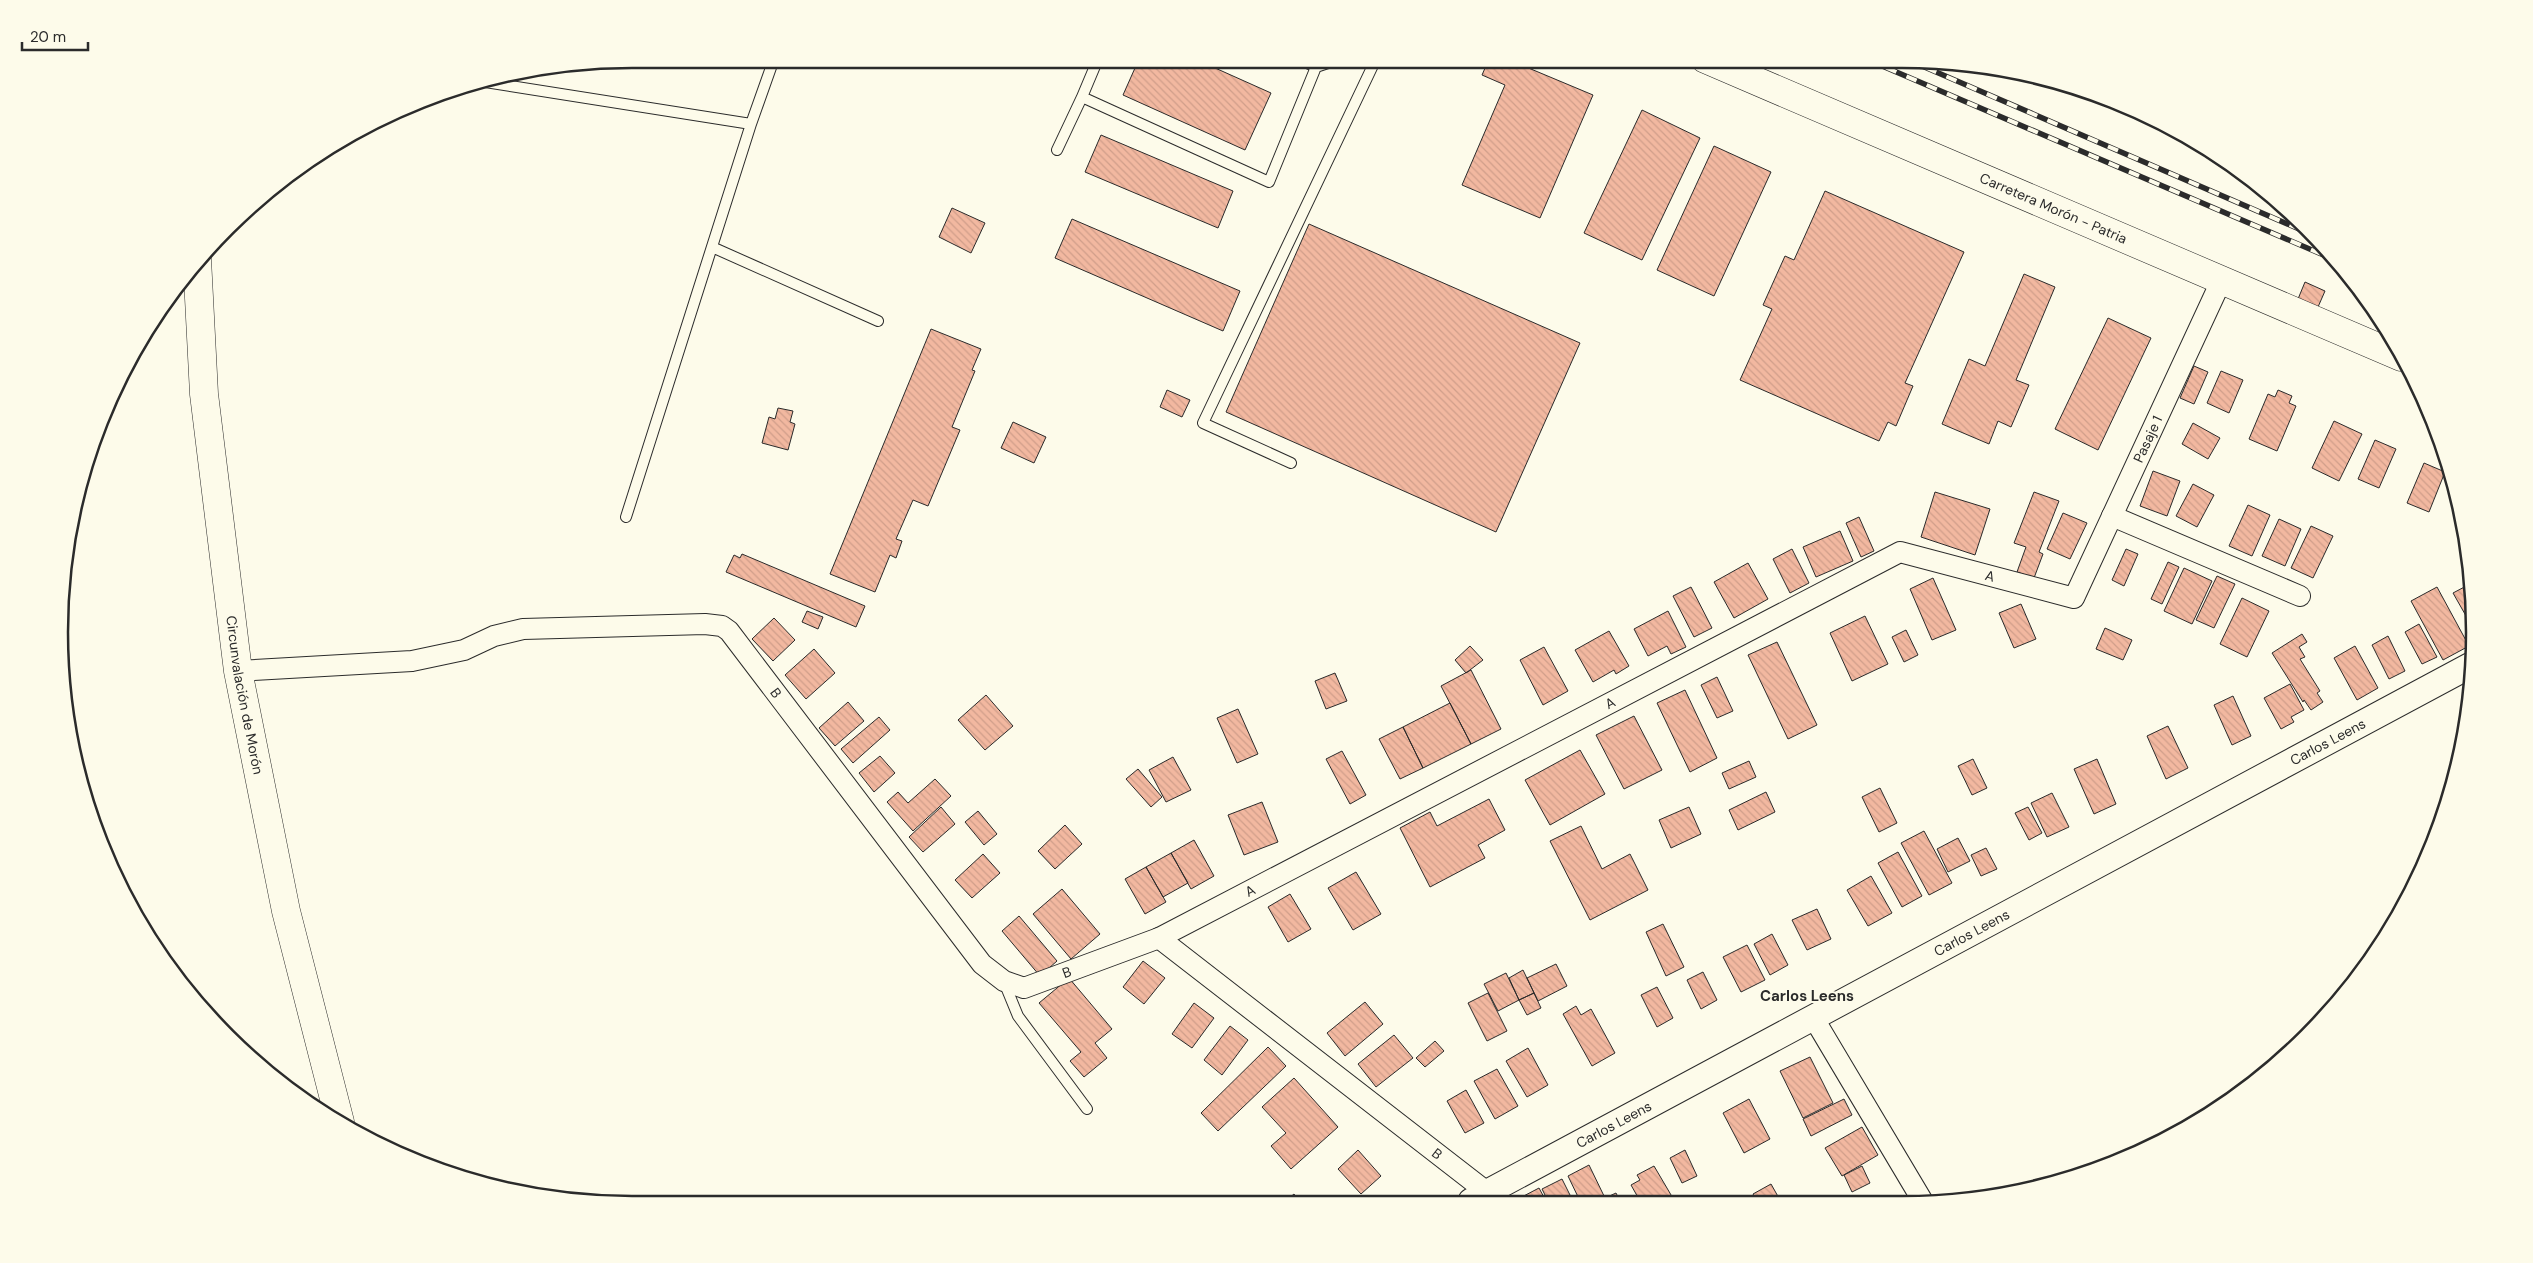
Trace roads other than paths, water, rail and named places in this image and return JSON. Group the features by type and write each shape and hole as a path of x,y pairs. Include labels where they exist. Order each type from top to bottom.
{"main road":[{"name":"Carretera Morón - Patria","path":"1726,68 2391,352"},
{"name":"Circunvalación de Morón","path":"198,271 204,394 238,671 286,911 338,1113"}],"street":[{"name":"Pasaje 1","path":"2074,598 2222,279"},
{"path":"2112,516 2300,596"},
{"name":"A","path":"1160,938 1900,552 2074,598"},
{"name":"B","path":"238,671 307,669 412,661 464,650 494,636 523,629 705,624 722,626 728,631 982,964 1004,981 1024,988 1160,938 1478,1196"},
{"name":"Carlos Leens","path":"1481,1196 2464,669"},
{"path":"1813,1017 1919,1195"}],"lane":[{"path":"626,518 751,124 771,68"},
{"path":"1057,150 1094,68"},
{"path":"1082,97 1269,182 1316,68"},
{"path":"1291,463 1203,423 1372,68"},
{"path":"498,84 751,124"},
{"path":"712,247 878,322"},
{"path":"1004,981 1018,1016 1088,1108"}],"railway":[{"path":"1887,68 2319,253"},
{"path":"1929,69 2293,226"}],"district":[{"name":"Carlos Leens","path":"1807,996"}]}
